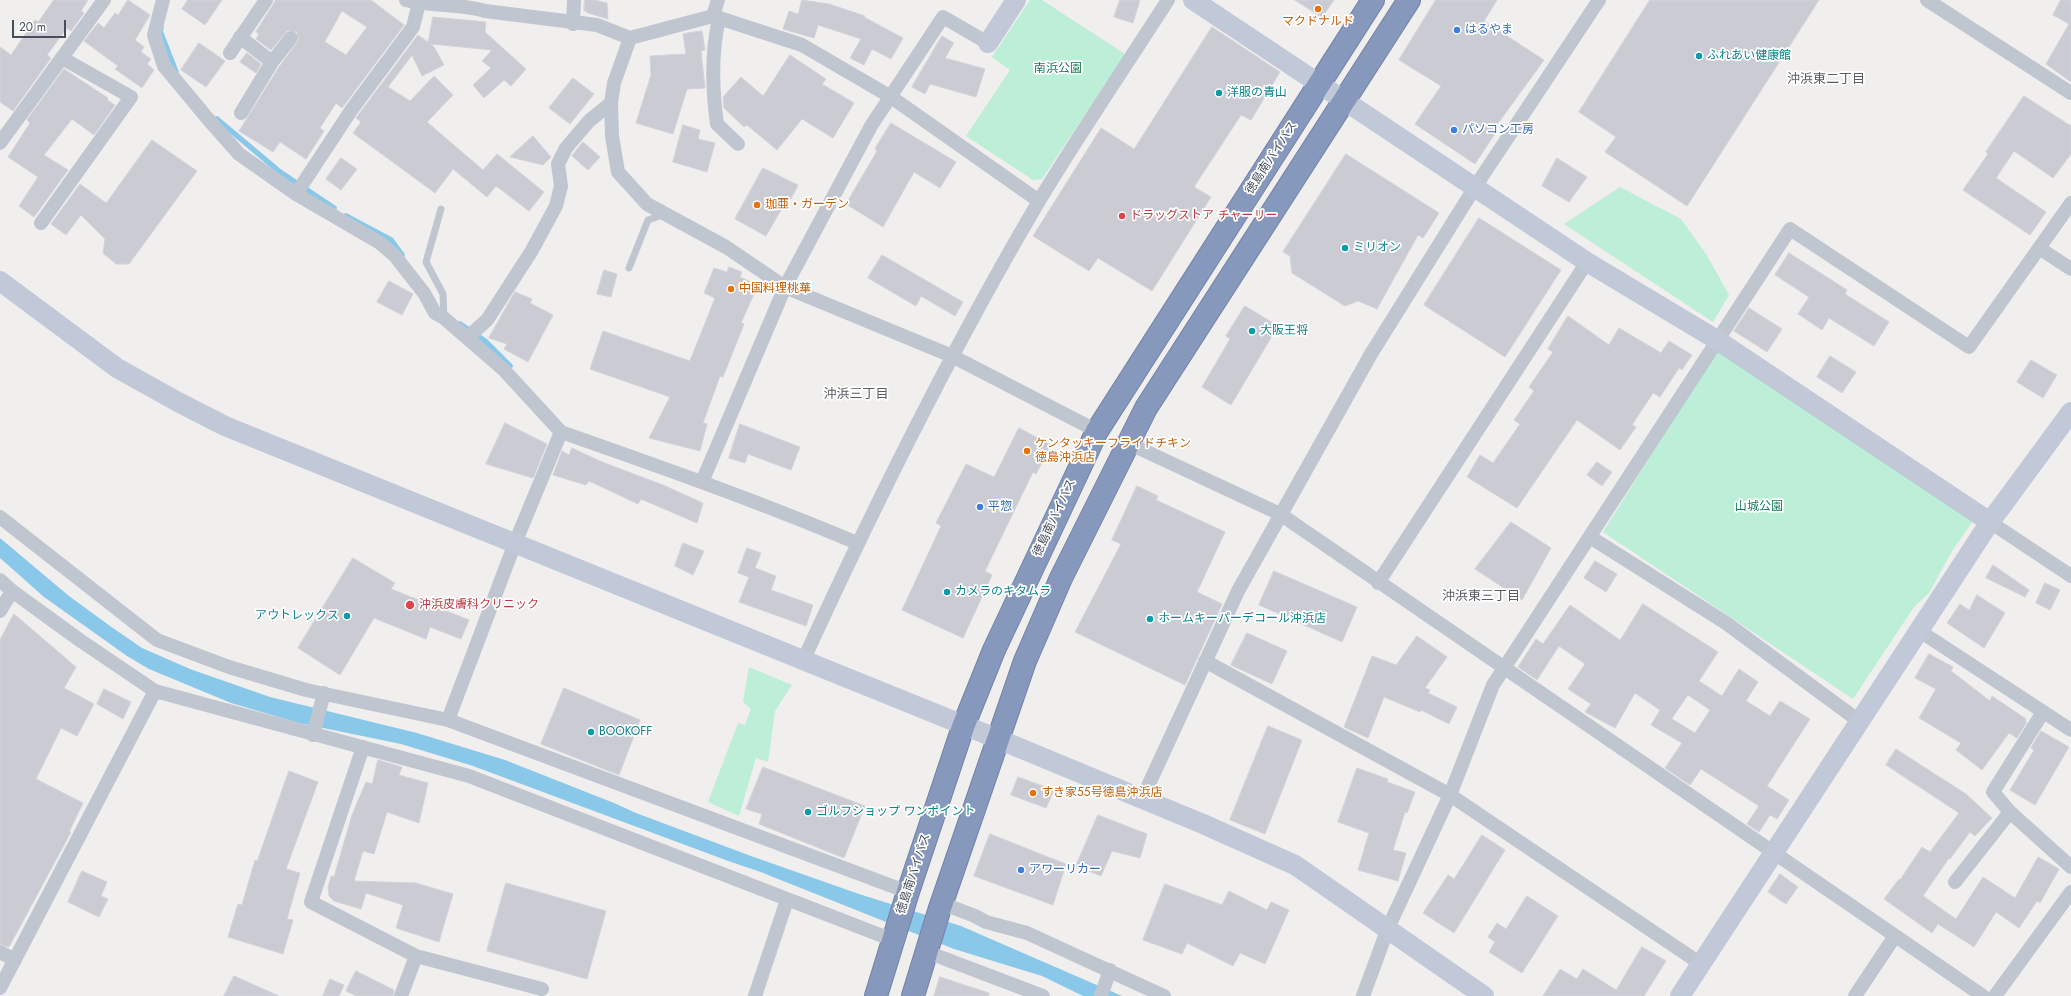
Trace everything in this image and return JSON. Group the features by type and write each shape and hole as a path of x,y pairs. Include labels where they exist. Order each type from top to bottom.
{"highway":[{"name":"徳島南バイパス","path":"876,996 907,896 963,727 994,650 1096,431 1373,0"},
{"path":"913,996 940,907 1025,661 1061,578 1128,443 1146,408 1409,0"}],"street":[{"path":"0,143 104,0"},
{"path":"163,0 154,35 164,66 239,154 296,194 380,243 395,256 419,287 435,313 444,318 504,370 561,432 702,482 789,515 857,544"},
{"path":"230,53 266,0"},
{"path":"573,24 574,0"},
{"path":"718,0 712,87 716,124 738,144"},
{"path":"702,482 786,287 871,126 943,17 988,43 1016,0"},
{"path":"803,661 857,544 952,356 1040,201 1168,0"},
{"path":"1193,0 1587,262 1717,340 2071,576"},
{"path":"1142,799 1238,591 1371,354 1475,187 1599,0"},
{"path":"1927,0 2071,93"},
{"path":"296,194 352,109 413,27 412,2 468,3 485,12 573,24 597,25 630,38 716,18 802,45 890,97 1040,201"},
{"path":"240,37 272,62"},
{"path":"241,113 272,62 291,38"},
{"path":"630,38 614,83 611,103 612,136 618,172 647,204 726,247 786,287 952,356 1096,431"},
{"path":"41,223 131,97 62,58"},
{"path":"467,338 487,320 531,252 556,206 561,186 558,164 566,148 589,121 611,103"},
{"path":"1363,996 1388,928 1450,795 1493,684 1502,668 1590,537 1790,229 1969,347 2071,203"},
{"path":"2039,248 2071,269"},
{"path":"1378,583 1587,262"},
{"path":"0,282 117,368 225,426 963,727 998,739 1294,865 1388,928 1484,996"},
{"path":"1680,996 1990,522 2069,419"},
{"path":"448,720 515,543 561,432"},
{"path":"1128,443 1280,514 1378,583 1983,996"},
{"path":"0,517 157,640 230,667 306,690 448,720 907,896"},
{"path":"1590,537 1726,622 1859,721"},
{"path":"0,580 12,591 155,691 313,735 363,746 469,776 620,833 787,900 895,934"},
{"path":"0,611 12,591"},
{"path":"1918,630 2071,730"},
{"path":"1205,661 1450,795 1701,964"},
{"path":"0,988 155,691"},
{"path":"313,735 324,693"},
{"path":"2043,712 1993,792 2010,812 2071,867"},
{"path":"363,746 311,902 416,956 542,989"},
{"path":"1954,882 2010,812"},
{"path":"1995,996 2071,892"},
{"path":"755,996 787,900"},
{"path":"940,907 975,916 986,922 1027,933 1164,996"},
{"path":"1855,996 1895,936"},
{"path":"928,947 1043,996"},
{"path":"0,952 15,960"},
{"path":"401,996 416,956"},
{"path":"1100,996 1110,970"}],"lane":[{"path":"441,209 426,262 443,294 444,318"},
{"path":"629,268 648,220 665,214"}],"green space":[{"name":"南浜公園","path":"1030,0 1042,0 1125,54 1042,179 1033,180 966,136 1010,70 992,57"},
{"path":"1620,187 1681,219 1706,254 1729,295 1713,322 1564,224"},
{"name":"山城公園","path":"1717,350 1973,521 1952,551 1929,593 1914,607 1853,699 1603,532"},
{"path":"749,667 792,685 775,711 768,762 756,758 739,816 708,802 738,723 745,725 751,709 743,702"}],"water":[{"path":"0,538 69,596 110,626 142,648 190,669 270,697 417,733 505,760 636,813 751,856 859,894 961,926 1122,996 1083,996 1042,976 954,949 758,871 473,766 401,744 299,723 231,703 149,669 127,656 44,597 0,558"}],"building":[{"path":"54,0 88,0 81,11 84,13 71,31 67,28 47,55 51,58 13,111 0,102 0,47 11,55 35,20 38,22"},
{"path":"128,0 150,15 135,40 144,47 141,52 151,59 147,64 154,70 142,88 115,69 118,66 84,41 98,23 104,28 115,13 118,15"},
{"path":"188,0 222,0 205,25 182,9"},
{"path":"276,0 371,0 404,25 342,108 336,103 320,128 324,131 306,159 280,142 273,152 239,131 279,67 299,40 297,32 288,30 271,50 256,39 259,34 256,32","holes":["342,11 367,27 346,55 325,42"]},
{"path":"585,0 595,0 607,3 608,19 588,13 584,10"},
{"path":"802,0 829,4 865,16 864,17 903,38 891,59 872,49 864,65 850,58 861,39 818,25 814,38 783,29 789,11 798,14"},
{"path":"1120,0 1140,0 1133,23 1114,17"},
{"name":"マクドナルド","path":"1295,0 1334,0 1322,17"},
{"name":"はるやま","path":"1436,0 1497,0 1484,21 1544,60 1491,133 1494,135 1475,164 1415,124 1441,86 1399,60"},
{"name":"ふれあい健康館","path":"1650,0 1819,0 1687,206 1605,152 1616,137 1579,112"},
{"path":"2061,0 2071,0 2071,82 2046,64 2069,24 2053,15"},
{"path":"433,17 486,22 485,32 526,69 511,86 504,80 484,98 473,85 491,68 482,61 492,50 431,44 444,65 422,76 412,55 388,87 410,101 434,76 453,95 427,122 483,170 497,154 544,192 529,211 496,186 487,197 453,169 435,193 353,133 361,122 356,118 418,35 428,42"},
{"path":"1212,27 1280,72 1251,120 1241,115 1194,187 1211,197 1152,291 1098,258 1089,271 1033,236 1101,128 1134,149"},
{"path":"702,31 705,50 701,51 705,88 687,89 673,134 636,123 651,75 650,56 686,54 683,34"},
{"path":"942,36 954,43 945,58 985,69 976,97 930,84 925,94 912,87"},
{"path":"199,43 225,61 206,87 181,70"},
{"path":"247,53 261,64 256,73 240,62"},
{"path":"790,55 826,79 822,84 854,103 833,138 802,119 777,150 747,125 744,127 724,108 723,97 741,77 763,96"},
{"path":"64,69 108,98 107,100 115,105 94,135 72,119 44,155 68,170 34,217 19,206 38,177 8,157 30,123 27,120"},
{"path":"573,78 594,94 570,124 549,108"},
{"path":"2024,96 2071,126 2071,154 2053,178 2014,151 1996,178 2046,212 2030,235 1963,190 1988,154 1986,152"},
{"path":"891,123 956,162 940,188 914,172 883,227 846,204 877,151 875,149"},
{"path":"683,125 700,130 698,139 715,143 707,172 673,162"},
{"path":"533,136 551,157 543,165 510,157"},
{"path":"152,140 197,171 129,264 116,264 103,253 105,239 81,215 66,235 51,224 80,184 106,203"},
{"path":"583,142 600,157 588,170 572,156"},
{"name":"ミリオン","path":"1346,154 1439,213 1423,238 1418,235 1377,309 1358,301 1345,306 1292,273 1290,256 1283,252"},
{"path":"341,158 357,169 341,190 326,179"},
{"path":"1557,158 1587,177 1569,202 1542,186"},
{"name":"珈亜・ガーデン","path":"763,168 798,185 791,199 788,198 766,236 735,219"},
{"path":"1479,218 1561,270 1505,357 1424,305"},
{"path":"1789,253 1847,290 1845,294 1889,322 1874,346 1829,318 1822,330 1798,314 1809,297 1775,275"},
{"path":"882,255 963,302 955,316 921,296 916,306 868,278"},
{"path":"729,267 742,272 740,277 758,285 741,323 744,324 723,377 720,376 703,423 707,424 700,451 649,438 670,397 590,369 603,331 690,361 715,298 704,293 714,268 727,272"},
{"path":"604,270 617,274 611,297 597,294"},
{"path":"389,281 413,294 402,315 377,302"},
{"path":"515,292 532,299 530,303 553,315 528,362 504,349 507,344 489,338"},
{"path":"1245,306 1278,326 1231,405 1202,387 1230,339 1226,336"},
{"path":"1749,308 1782,329 1767,352 1734,331"},
{"path":"1568,316 1609,345 1619,328 1661,353 1669,341 1692,355 1682,370 1679,368 1660,397 1653,393 1632,425 1636,427 1620,450 1577,420 1517,508 1467,477 1480,455 1493,463 1520,424 1514,420 1534,391 1529,387 1553,352 1548,349"},
{"path":"1830,356 1856,372 1842,393 1817,377"},
{"path":"2031,360 2057,375 2043,398 2017,382"},
{"path":"505,423 547,444 533,478 486,464"},
{"path":"740,424 800,447 791,470 748,454 745,463 729,458"},
{"path":"1019,428 1051,445 1036,474 1033,472 985,571 992,575 963,638 902,610 941,526 936,523 966,464 994,477"},
{"path":"572,448 602,462 663,485 703,503 697,523 641,499 638,504 589,481 586,485 553,475 562,451 569,455"},
{"path":"1597,462 1612,472 1602,486 1587,475"},
{"name":"ホームキーパーデコール沖浜店","path":"1137,486 1158,496 1156,500 1225,532 1197,592 1222,604 1185,685 1075,632 1121,544 1112,540"},
{"path":"1511,522 1551,548 1522,600 1475,569"},
{"path":"683,543 704,551 693,575 675,566"},
{"path":"747,548 761,553 755,568 776,576 771,590 813,605 806,626 739,602 749,577 738,573"},
{"name":"アウトレックス","path":"353,558 395,583 391,589 469,620 461,639 430,627 426,639 374,618 340,675 298,648"},
{"path":"1595,561 1617,574 1606,592 1584,578"},
{"path":"1993,565 2029,590 2025,597 1986,578"},
{"path":"1274,571 1357,607 1342,642 1259,605"},
{"path":"2045,583 2060,590 2050,610 2036,603"},
{"path":"1977,595 2005,613 1984,648 1947,623 1960,604 1969,610"},
{"path":"1643,604 1718,652 1699,681 1722,696 1739,669 1758,682 1746,701 1770,716 1780,701 1810,719 1767,786 1789,800 1777,819 1770,815 1759,832 1747,824 1759,806 1701,769 1690,785 1665,768 1682,743 1651,725 1660,710 1635,693 1615,728 1585,712 1591,704 1568,689 1585,664 1559,646 1537,680 1518,667 1536,639 1543,644 1570,605 1620,640","holes":["1688,695 1710,710 1695,733 1672,719"]},
{"path":"14,614 76,667 64,688 94,704 77,736 61,728 36,779 83,803 69,832 71,832 9,947 0,944 0,640"},
{"path":"1247,633 1287,651 1272,684 1231,665"},
{"path":"1417,636 1447,657 1425,688 1430,690 1428,693 1457,707 1449,724 1421,710 1420,712 1384,697 1368,738 1344,727 1372,656 1396,665"},
{"path":"1929,654 1953,667 1951,671 1990,701 1992,696 2026,719 2025,721 2027,722 2017,738 2009,733 1982,770 1956,750 1961,743 1919,718 1936,689 1915,678"},
{"name":"BOOKOFF","path":"564,688 640,720 619,775 541,744"},
{"path":"104,689 131,702 123,719 97,704"},
{"path":"1268,726 1302,740 1265,834 1230,820"},
{"path":"2041,731 2069,747 2035,805 2010,790 2034,750 2031,748"},
{"path":"1896,749 1966,794 1992,818 1975,836 1970,832 1950,859 1949,858 1923,896 1956,919 1983,877 2015,898 2038,857 2059,869 2040,903 2037,901 2019,928 1996,912 1974,947 1938,924 1932,933 1884,899 1899,879 1900,880 1922,847 1930,852 1959,813 1886,765"},
{"path":"378,760 402,767 399,775 428,783 419,823 387,812 374,854 363,851 354,881 416,883 453,894 439,942 396,928 403,905 366,893 361,909 334,901 329,896 328,887 331,876 334,877 352,815 366,782 372,784"},
{"name":"ゴルフショップ ワンポイント","path":"763,767 865,806 844,858 759,824 762,814 746,809"},
{"path":"1357,768 1388,779 1387,782 1415,792 1407,813 1405,812 1393,850 1406,853 1398,881 1358,870 1369,833 1338,822"},
{"path":"289,771 318,782 286,869 300,873 287,919 293,920 283,954 228,937 238,904 242,905 255,860 257,861"},
{"name":"すき家55号徳島沖浜店","path":"1018,777 1054,790 1046,808 1011,795"},
{"path":"1098,815 1147,834 1140,858 1112,851 1101,876 1076,866"},
{"name":"アワーリカー","path":"990,834 1066,864 1053,905 974,876"},
{"path":"1482,835 1505,850 1454,933 1423,913 1448,875 1454,879"},
{"path":"82,871 107,882 101,896 108,899 99,917 68,902"},
{"path":"1780,874 1798,887 1786,904 1768,892"},
{"path":"506,883 606,911 587,979 487,951"},
{"path":"1165,884 1222,905 1229,891 1267,910 1271,902 1289,910 1265,964 1240,953 1233,966 1187,943 1182,954 1143,940"},
{"path":"1527,896 1558,916 1522,973 1489,952 1495,942 1488,937 1497,923 1506,929"},
{"path":"1642,947 1666,961 1644,996 1543,996 1560,969 1577,979 1583,969 1616,990"},
{"path":"356,971 394,990 393,996 356,996 346,991"},
{"path":"234,976 279,996 224,996"},
{"path":"940,977 989,993 989,996 934,996"},
{"path":"330,979 344,985 339,996 323,996"}],"waterway":[{"path":"161,28 160,31 176,72"},
{"path":"217,119 280,172 334,208"},
{"path":"346,216 391,240 402,255"},
{"path":"460,324 485,341 510,366"}],"place":[{"name":"マクドナルド","path":"1318,9"},
{"name":"はるやま","path":"1457,30"},
{"name":"ふれあい健康館","path":"1699,56"},
{"name":"洋服の青山","path":"1219,93"},
{"name":"パソコン工房","path":"1454,130"},
{"name":"珈亜・ガーデン","path":"757,205"},
{"name":"ドラッグストア チャーリー","path":"1122,216"},
{"name":"ミリオン","path":"1345,248"},
{"name":"中国料理桃華","path":"731,289"},
{"name":"大阪王将","path":"1252,331"},
{"name":"ケンタッキーフライドチキン 徳島沖浜店","path":"1027,451"},
{"name":"平惣","path":"980,507"},
{"name":"カメラのキタムラ","path":"947,592"},
{"name":"沖浜皮膚科クリニック","path":"410,605"},
{"name":"アウトレックス","path":"347,616"},
{"name":"ホームキーパーデコール沖浜店","path":"1150,619"},
{"name":"BOOKOFF","path":"591,732"},
{"name":"すき家55号徳島沖浜店","path":"1033,793"},
{"name":"ゴルフショップ ワンポイント","path":"808,812"},
{"name":"アワーリカー","path":"1021,870"}],"district":[{"name":"沖浜東二丁目","path":"1826,80"},
{"name":"沖浜三丁目","path":"856,395"},
{"name":"沖浜東三丁目","path":"1481,597"}]}
